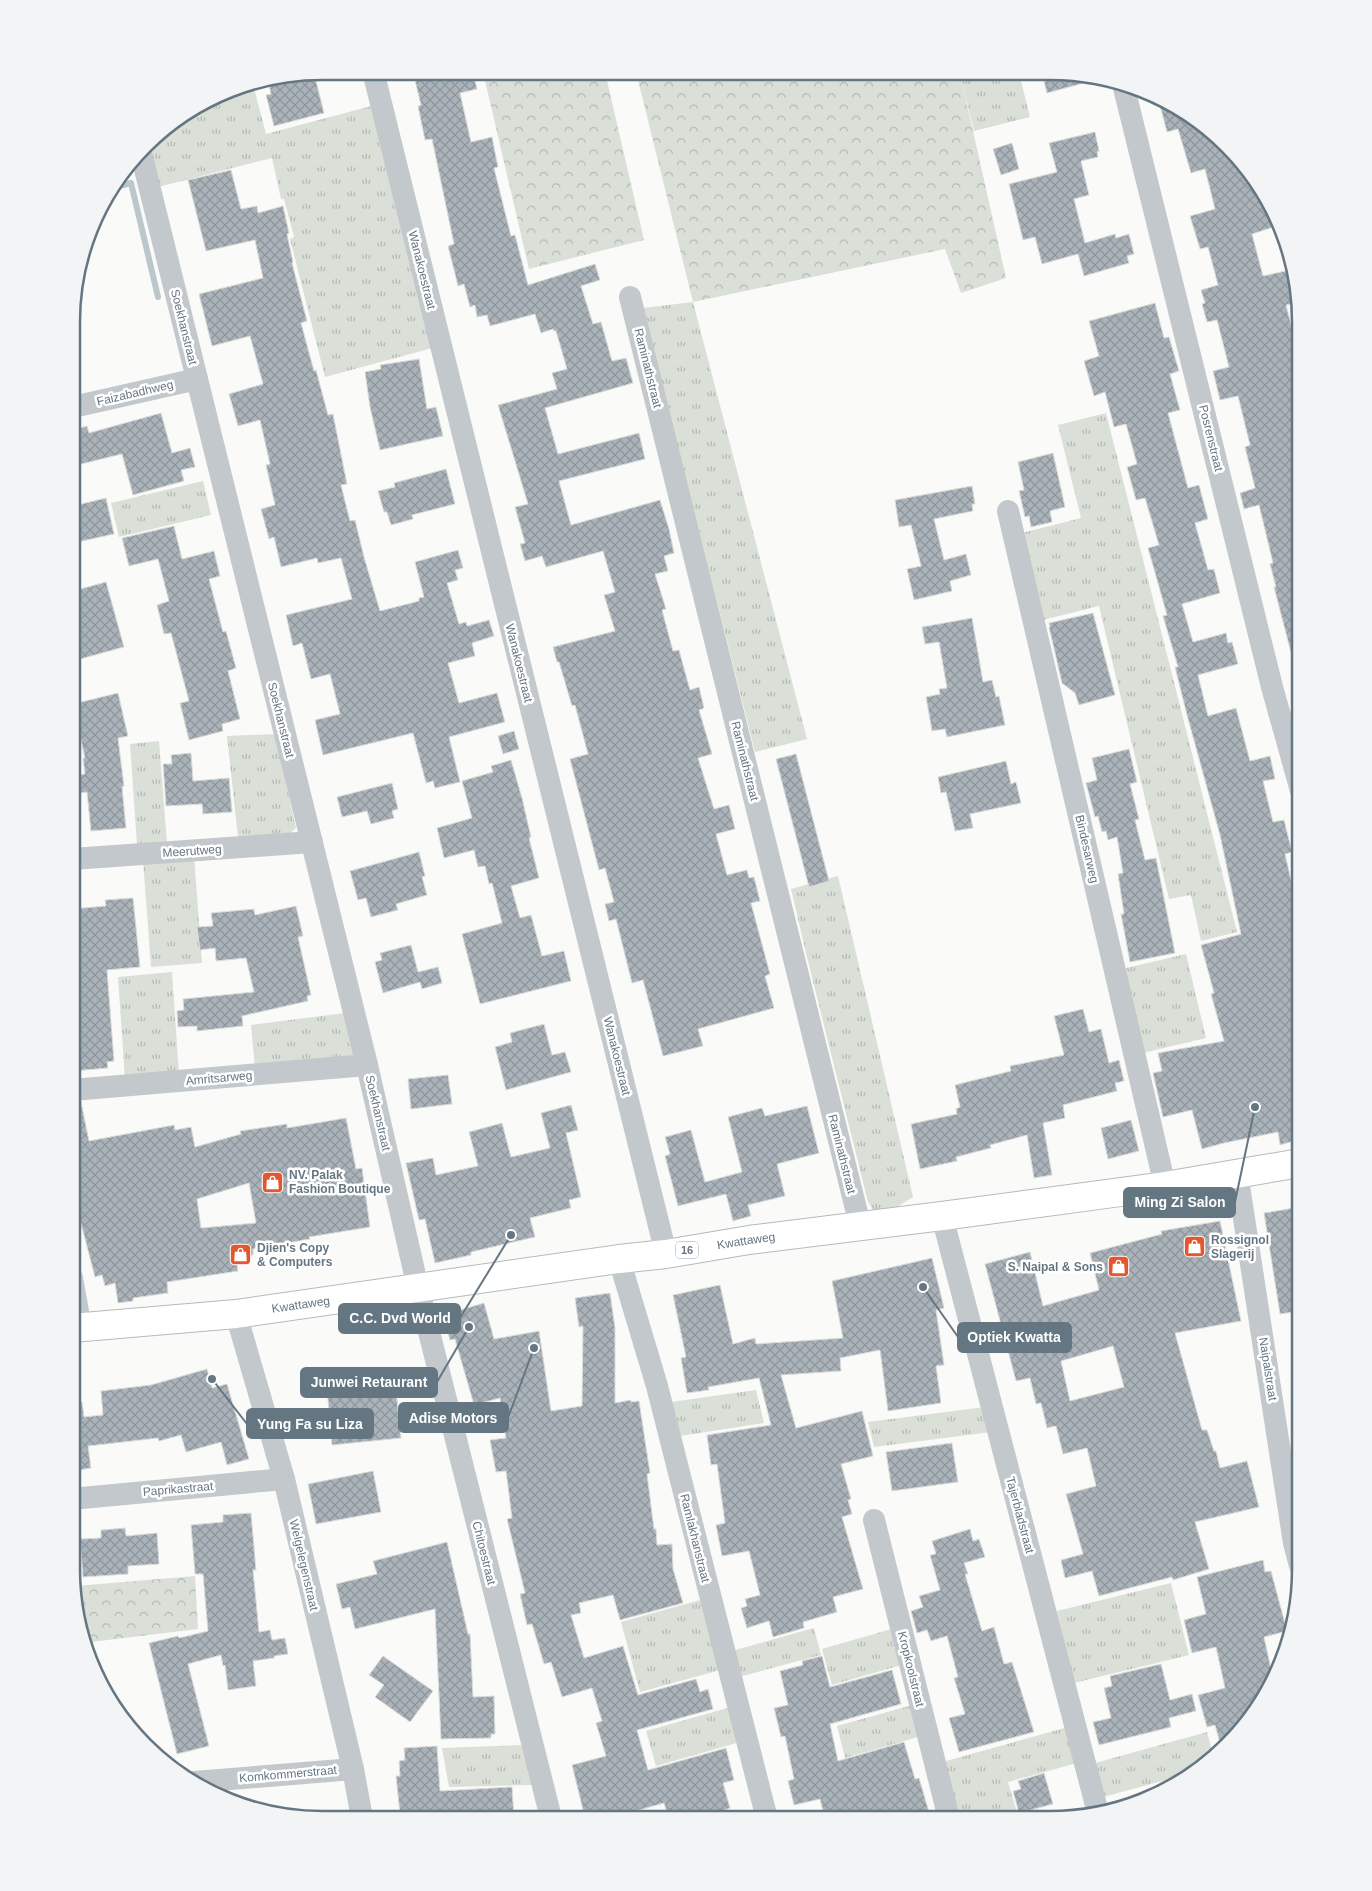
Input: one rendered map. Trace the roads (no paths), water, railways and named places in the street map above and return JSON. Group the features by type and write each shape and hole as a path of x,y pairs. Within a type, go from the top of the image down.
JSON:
{"main road":[{"name":"Kwattaweg","path":"80,1328 236,1314 619,1258 666,1254 749,1240 1165,1186 1292,1164"}],"street":[{"name":"Wanakoestraat","path":"375,80 666,1254"},
{"name":"Posrenstraat","path":"1130,94 1272,687 1292,762"},
{"name":"Soekhanstraat","path":"139,164 197,379 367,1065 418,1288"},
{"name":"Raminathstraat","path":"630,297 860,1225"},
{"name":"Faizabadhweg","path":"80,406 197,379"},
{"name":"Bindesarweg","path":"1008,511 1165,1186"},
{"name":"Meerutweg","path":"80,857 312,842"},
{"name":"Amritsarweg","path":"80,1089 367,1065"},
{"name":"Naipalstraat","path":"1237,1173 1292,1530"},
{"name":"Tajerbladstraat","path":"942,1216 1096,1806"},
{"name":"Ramlakhanstraat","path":"619,1258 658,1386 765,1811"},
{"name":"Chitoestraat","path":"418,1288 548,1811"},
{"name":"Welgelegenstraat","path":"236,1314 284,1479 353,1769 361,1811"},
{"name":"Paprikastraat","path":"80,1497 284,1479"},
{"name":"Kropkoolstraat","path":"874,1520 947,1811"},
{"name":"Komkommerstraat","path":"205,1781 353,1769"}],"waterway":[{"path":"123,185 131,183 158,297"}],"place":[{"name":"Ming Zi Salon","path":"1255,1107"},
{"name":"NV. Palak Fashion Boutique","path":"273,1182"},
{"name":"C.C. Dvd World","path":"511,1235"},
{"name":"Rossignol Slagerij","path":"1195,1247"},
{"name":"Djien's Copy & Computers","path":"241,1255"},
{"name":"S. Naipal & Sons","path":"1119,1267"},
{"name":"Optiek Kwatta","path":"923,1287"},
{"name":"Junwei Retaurant","path":"469,1327"},
{"name":"Adise Motors","path":"534,1348"},
{"name":"Yung Fa su Liza","path":"212,1379"}]}
